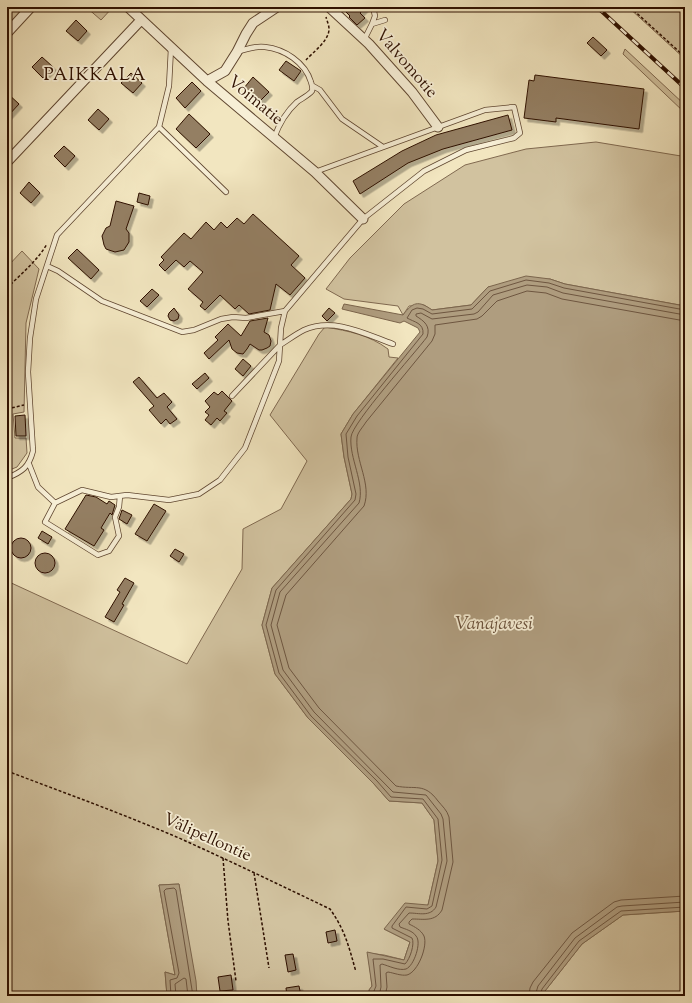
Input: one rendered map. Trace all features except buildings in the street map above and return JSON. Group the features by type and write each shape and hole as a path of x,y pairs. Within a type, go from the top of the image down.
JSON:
{"street":[{"path":"7,33 31,7"},
{"name":"Voimatie","path":"128,7 207,81 315,172 363,219"},
{"path":"207,81 225,70 238,52 253,23 277,7"},
{"name":"Valvomotie","path":"327,11 364,40 412,92 438,127"},
{"path":"7,162 142,20"}],"lane":[{"path":"364,40 375,16 373,7"},
{"path":"372,24 385,20"},
{"path":"7,478 13,476 29,464 33,452 28,372 30,338 36,299 57,235 159,127 169,86 171,48"},
{"path":"238,52 250,48 273,48 301,64 309,75 313,86 312,91 292,107 278,127 274,138"},
{"path":"313,86 320,90 342,119 384,147"},
{"path":"120,496 119,508 115,517 120,536 109,551 98,555 45,522 55,503 82,490 111,497 127,495 169,500 199,494 220,480 245,448 279,361 281,328 285,311 363,219 424,171 466,150 514,138 520,133 514,107 485,110 315,172"},
{"path":"159,127 226,192"},
{"path":"47,266 58,271 102,301 182,332 194,330 227,318 246,318 285,311"},
{"path":"232,396 280,345 304,330 324,325 348,328 393,344"},
{"path":"29,464 38,487 55,503"}],"path":[{"path":"630,7 685,57"},
{"path":"301,64 323,42 327,35 329,29 327,11"},
{"path":"7,288 37,259 49,240"},
{"path":"7,409 29,404"},
{"name":"Välipellontie","path":"7,771 133,819 223,858 330,909 345,934 356,972"},
{"path":"223,858 228,921 236,981"},
{"path":"254,873 269,968"}],"shaded area":[{"path":"7,7 28,7 7,29"},
{"path":"86,7 113,7 101,20"},
{"path":"628,7 685,7 685,59"},
{"path":"625,49 685,105 685,113 623,54"},
{"path":"596,142 681,156 685,143 685,306 565,284 550,279 488,287 471,305 432,310 424,305 409,306 403,315 398,306 344,299 326,289 350,258 404,204 465,165 526,149"},
{"path":"22,251 39,269 26,323 24,412 13,414 15,438 26,438 27,453 17,467 7,471 7,267"},
{"path":"325,327 350,332 374,340 388,349 389,357 398,358 353,414 341,434 352,494 351,499 272,588 262,625 275,674 308,718 389,801 422,803 434,820 438,861 428,905 384,929 410,942 404,960 368,953 372,986 369,990 371,996 197,996 179,884 159,885 175,975 165,972 167,996 7,996 7,581 187,664 242,569 243,529 281,509 307,461 270,415 319,334"},
{"path":"685,911 685,996 544,996 545,991 582,944 623,915"}],"water":[{"name":"Vanajavesi","path":"526,276 550,279 565,284 685,306 685,911 623,915 582,944 545,991 544,996 371,996 369,990 372,986 367,952 404,960 410,942 384,929 405,903 428,905 438,861 434,820 422,803 389,801 308,718 275,674 262,625 272,588 351,499 352,494 341,434 353,414 420,332 418,328 404,321 400,323 342,309 344,304 403,315 410,307 416,304 423,305 432,310 471,305 488,287"},
{"path":"179,884 196,981 197,996 167,996 165,972 175,975 159,885"}],"railway":[{"path":"597,7 685,88"}],"district":[{"name":"PAIKKALA","path":"95,76"}]}
